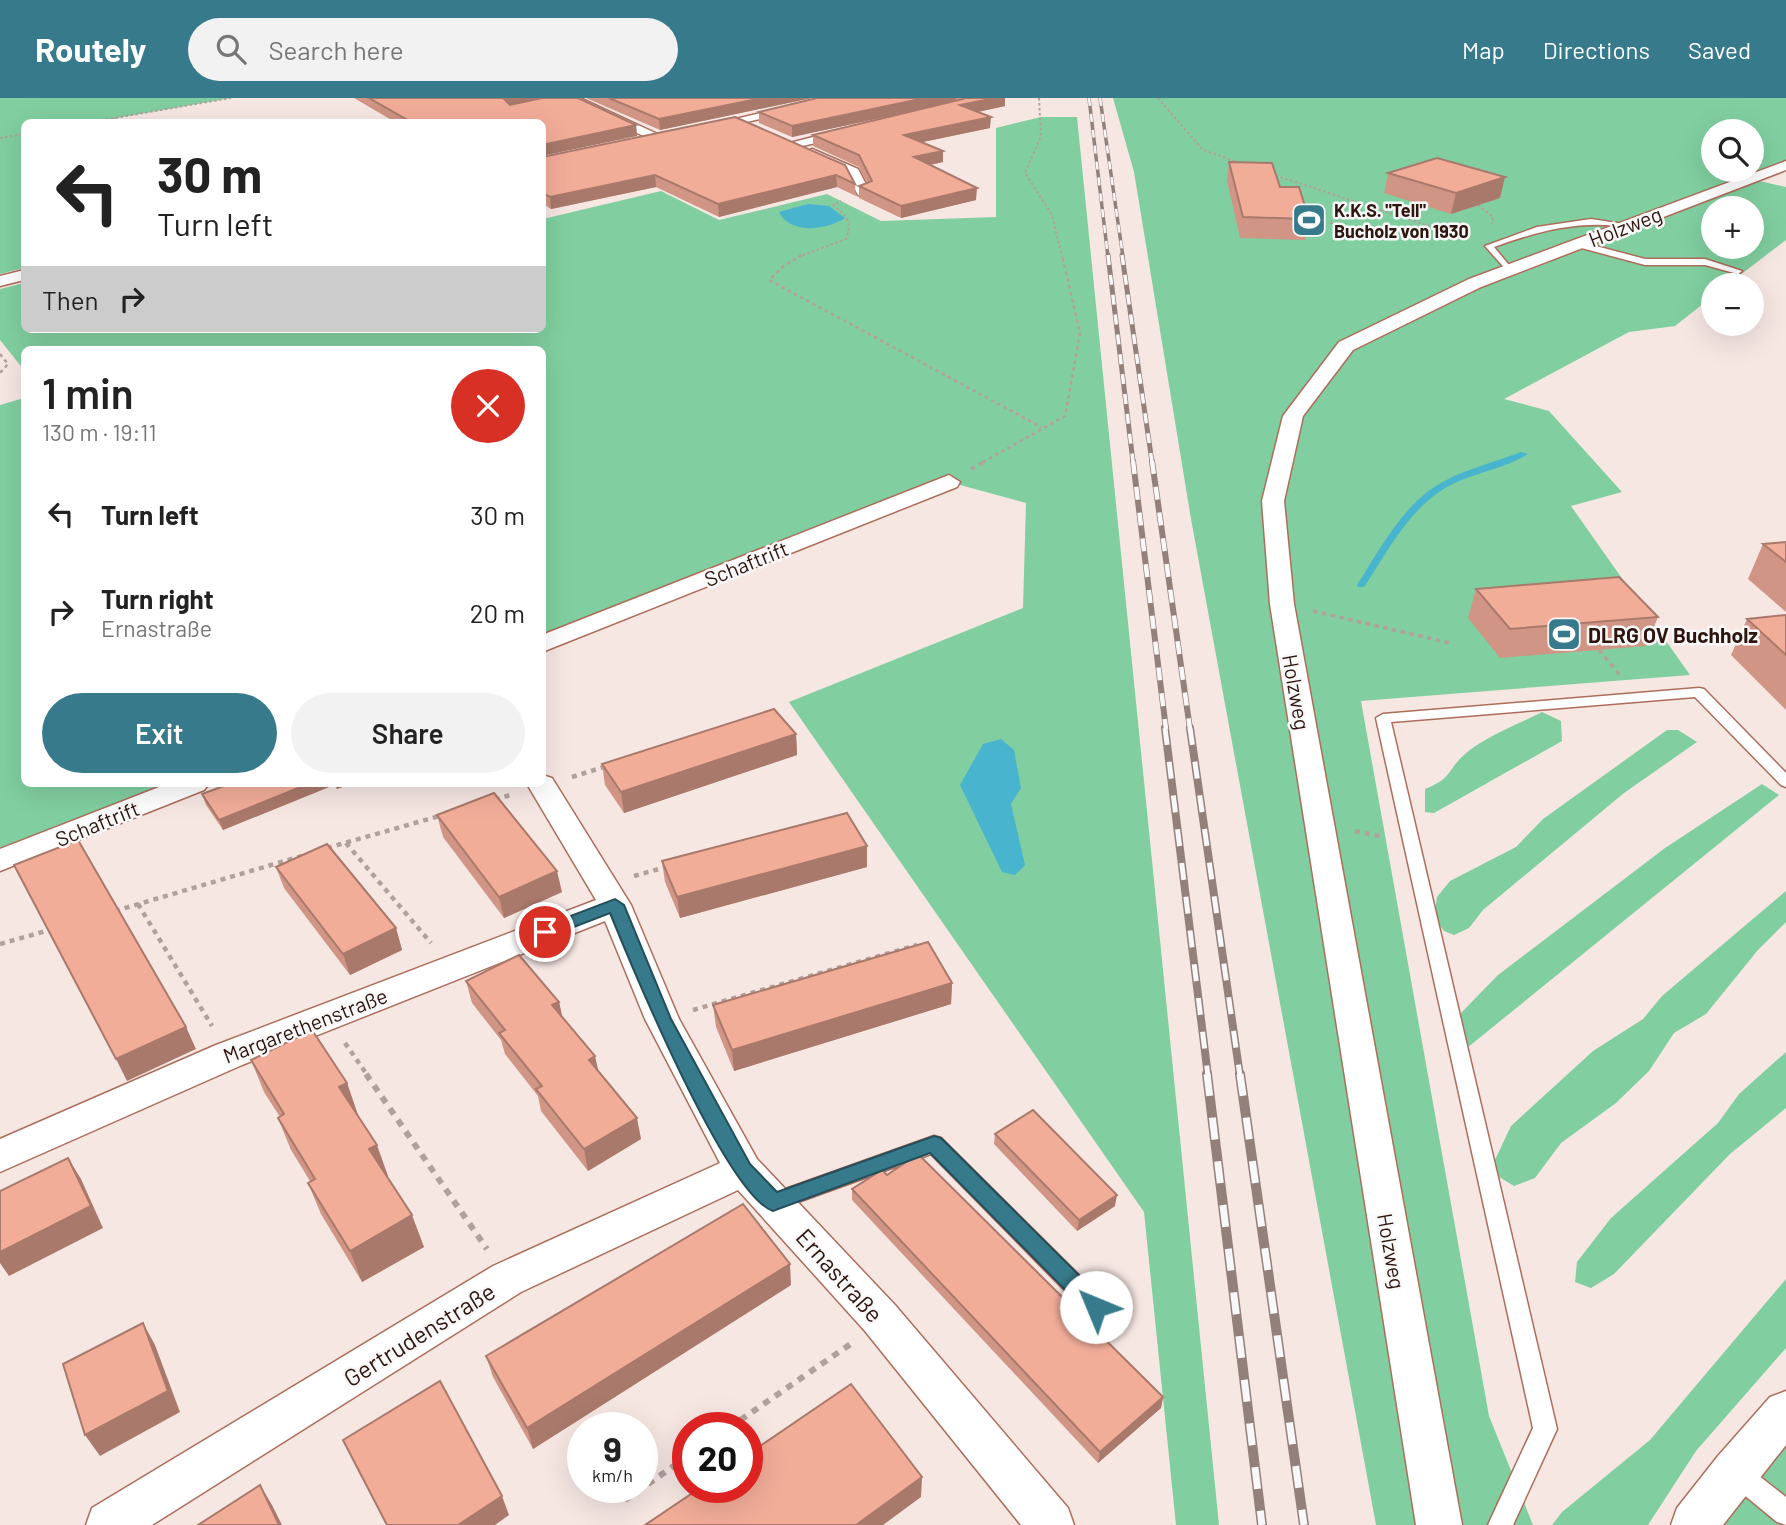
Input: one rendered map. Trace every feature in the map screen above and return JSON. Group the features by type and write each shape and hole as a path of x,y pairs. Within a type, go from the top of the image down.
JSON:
{"street":[{"path":"633,143 738,121 815,100 843,98"},
{"path":"567,100 672,135"},
{"path":"738,121 760,130"},
{"path":"860,129 787,142 853,172 863,192"},
{"name":"Holzweg","path":"1439,1525 1282,604 1273,501 1293,416 1346,346 1509,270 1786,164"},
{"path":"0,281 21,276"},
{"name":"Schaftrift","path":"546,643 949,482"},
{"name":"Schaftrift","path":"0,861 186,787"},
{"name":"Ernastraße","path":"544,787 609,895 662,1019 743,1170 880,1318 1051,1525"},
{"name":"Margarethenstraße","path":"0,1156 229,1055 452,968 609,895"},
{"name":"Gertrudenstraße","path":"109,1525 508,1279 743,1170"},
{"path":"1695,1525 1734,1472 1786,1412"}],"lane":[{"path":"1509,270 1489,246 1562,223 1609,221 1626,225"},
{"path":"1577,244 1645,262 1706,262 1738,271"},
{"path":"1500,1525 1545,1429 1383,719 1699,692 1786,782"},
{"path":"773,1202 934,1144 1096,1307"},
{"path":"1734,1472 1786,1513"}],"path":[{"path":"108,119 231,98"},
{"path":"949,482 1041,427 1065,416 1080,333 1052,215 1025,173 1041,146 1043,118 1039,98"},
{"path":"1158,98 1203,150 1242,164"},
{"path":"0,138 21,134"},
{"path":"1268,173 1489,246"},
{"path":"863,192 833,205 849,218 852,228 846,239 808,252 779,267 769,280 1041,427"},
{"path":"1330,223 1346,224"},
{"path":"0,354 8,364 0,373"},
{"path":"1282,604 1450,643"},
{"path":"546,784 608,766"},
{"path":"491,801 536,787"},
{"path":"320,850 452,812"},
{"path":"1319,825 1411,842"},
{"path":"346,842 452,968"},
{"path":"113,911 307,854"},
{"path":"609,895 680,864"},
{"path":"138,904 229,1055"},
{"path":"0,944 63,926"},
{"path":"662,1019 920,944"},
{"path":"326,1017 508,1279"},
{"path":"752,1412 860,1338 880,1318"}],"green space":[{"path":"0,98 231,98 117,119 21,119 21,269 0,274"},
{"path":"1113,98 1786,98 1786,165 1764,174 1764,119 1701,119 1701,182 1764,182 1786,187 1786,240 1764,257 1764,196 1701,196 1701,259 1761,259 1743,273 1701,273 1701,305 1675,326 1629,332 1504,399 1549,411 1622,492 1571,506 1690,675 1361,701 1489,1416 1533,1525 1376,1525 1191,519 1134,172"},
{"path":"1041,117 1077,117 1219,1525 1176,1525 1144,1212 789,702 1023,608 1026,503 949,482 546,643 546,346 21,346 21,366 0,340 0,289 21,284 21,333 546,333 546,218 661,191 719,220 827,194 881,221 996,217 996,128"},
{"path":"21,399 21,787 186,787 0,861 0,405"},
{"path":"1542,712 1561,721 1562,741 1434,813 1425,812 1425,789 1445,778 1465,754 1492,736"},
{"path":"1667,730 1678,730 1697,742 1624,793 1483,910 1469,928 1454,935 1444,931 1434,918 1437,897 1450,881 1516,847 1543,819"},
{"path":"1762,784 1779,795 1467,1048 1459,1015 1498,975 1665,848"},
{"path":"1786,891 1786,922 1758,950 1706,1014 1674,1033 1649,1071 1616,1103 1561,1143 1535,1178 1514,1186 1499,1177 1494,1162 1511,1126 1593,1051 1643,1019 1662,996"},
{"path":"1786,1052 1786,1108 1730,1154 1614,1274 1591,1288 1575,1282 1577,1262 1611,1218 1718,1123 1739,1094"},
{"path":"1786,1279 1786,1348 1696,1451 1648,1525 1552,1525 1562,1512 1650,1440"},
{"path":"1786,1412 1786,1525 1694,1525"}],"water":[{"path":"808,204 829,206 845,218 829,225 809,228 791,224 779,212"},
{"path":"1001,739 1014,750 1021,788 1011,804 1025,865 1015,875 1002,872 960,785 983,744"}],"building":[{"path":"369,98 508,98 504,99 510,105 542,98 578,98 636,125 546,144 546,119 406,119"},
{"path":"609,98 762,98 659,119"},
{"path":"817,98 925,98 792,126 759,112"},
{"path":"995,98 960,105 991,117 904,135 943,151 914,157 977,188 901,206 859,186 872,181 859,155 813,135 963,99"},
{"path":"735,117 845,165 855,184 836,175 718,204 655,175 550,197 546,194 546,156"},
{"path":"1437,158 1505,177 1456,193 1388,173"},
{"path":"1229,162 1272,163 1280,187 1299,187 1309,219 1243,217"},
{"path":"1786,542 1786,562 1763,544"},
{"path":"1619,577 1658,617 1510,629 1476,589"},
{"path":"1786,615 1786,655 1747,619"},
{"path":"774,709 796,734 621,792 602,764"},
{"path":"221,787 301,787 219,820 202,794"},
{"path":"494,793 557,871 499,897 437,815"},
{"path":"847,813 867,846 677,897 662,861"},
{"path":"78,840 186,1027 116,1059 14,865"},
{"path":"327,844 396,928 343,954 276,867"},
{"path":"928,942 952,983 732,1050 713,1005"},
{"path":"519,955 559,1002 552,1005 595,1056 589,1060 637,1118 584,1149 536,1089 542,1086 499,1033 505,1030 466,981"},
{"path":"312,1030 347,1083 339,1087 377,1145 369,1149 412,1215 350,1251 308,1183 315,1179 278,1118 284,1114 251,1060"},
{"path":"1033,1110 1117,1195 1079,1220 995,1134"},
{"path":"918,1154 1163,1397 1100,1452 852,1189 882,1170 887,1175"},
{"path":"68,1158 91,1206 0,1252 0,1191"},
{"path":"743,1204 790,1264 527,1428 486,1356"},
{"path":"143,1323 168,1391 85,1435 63,1364"},
{"path":"440,1381 502,1496 458,1525 387,1525 343,1440"},
{"path":"851,1384 922,1477 856,1525 645,1525 678,1503 763,1503 763,1444"},
{"path":"260,1485 279,1525 198,1525"}],"waterway":[{"path":"1361,585 1402,524 1429,494 1463,476 1524,454"}],"railway":[{"path":"1089,98 1108,257"},
{"path":"1100,98 1123,257"},
{"path":"1108,255 1133,462"},
{"path":"1122,255 1152,462"},
{"path":"1133,461 1166,729"},
{"path":"1152,461 1190,729"},
{"path":"1165,728 1208,1076"},
{"path":"1190,728 1240,1076"},
{"path":"1207,1074 1262,1525"},
{"path":"1240,1074 1304,1525"}],"place":[{"name":"K.K.S. \"Tell\" Bucholz von 1930","path":"1309,220"},
{"name":"DLRG OV Buchholz","path":"1564,634"}],"route":[{"path":"545,932 615,905 662,1019 743,1170 773,1202 934,1144 1096,1307"}]}
